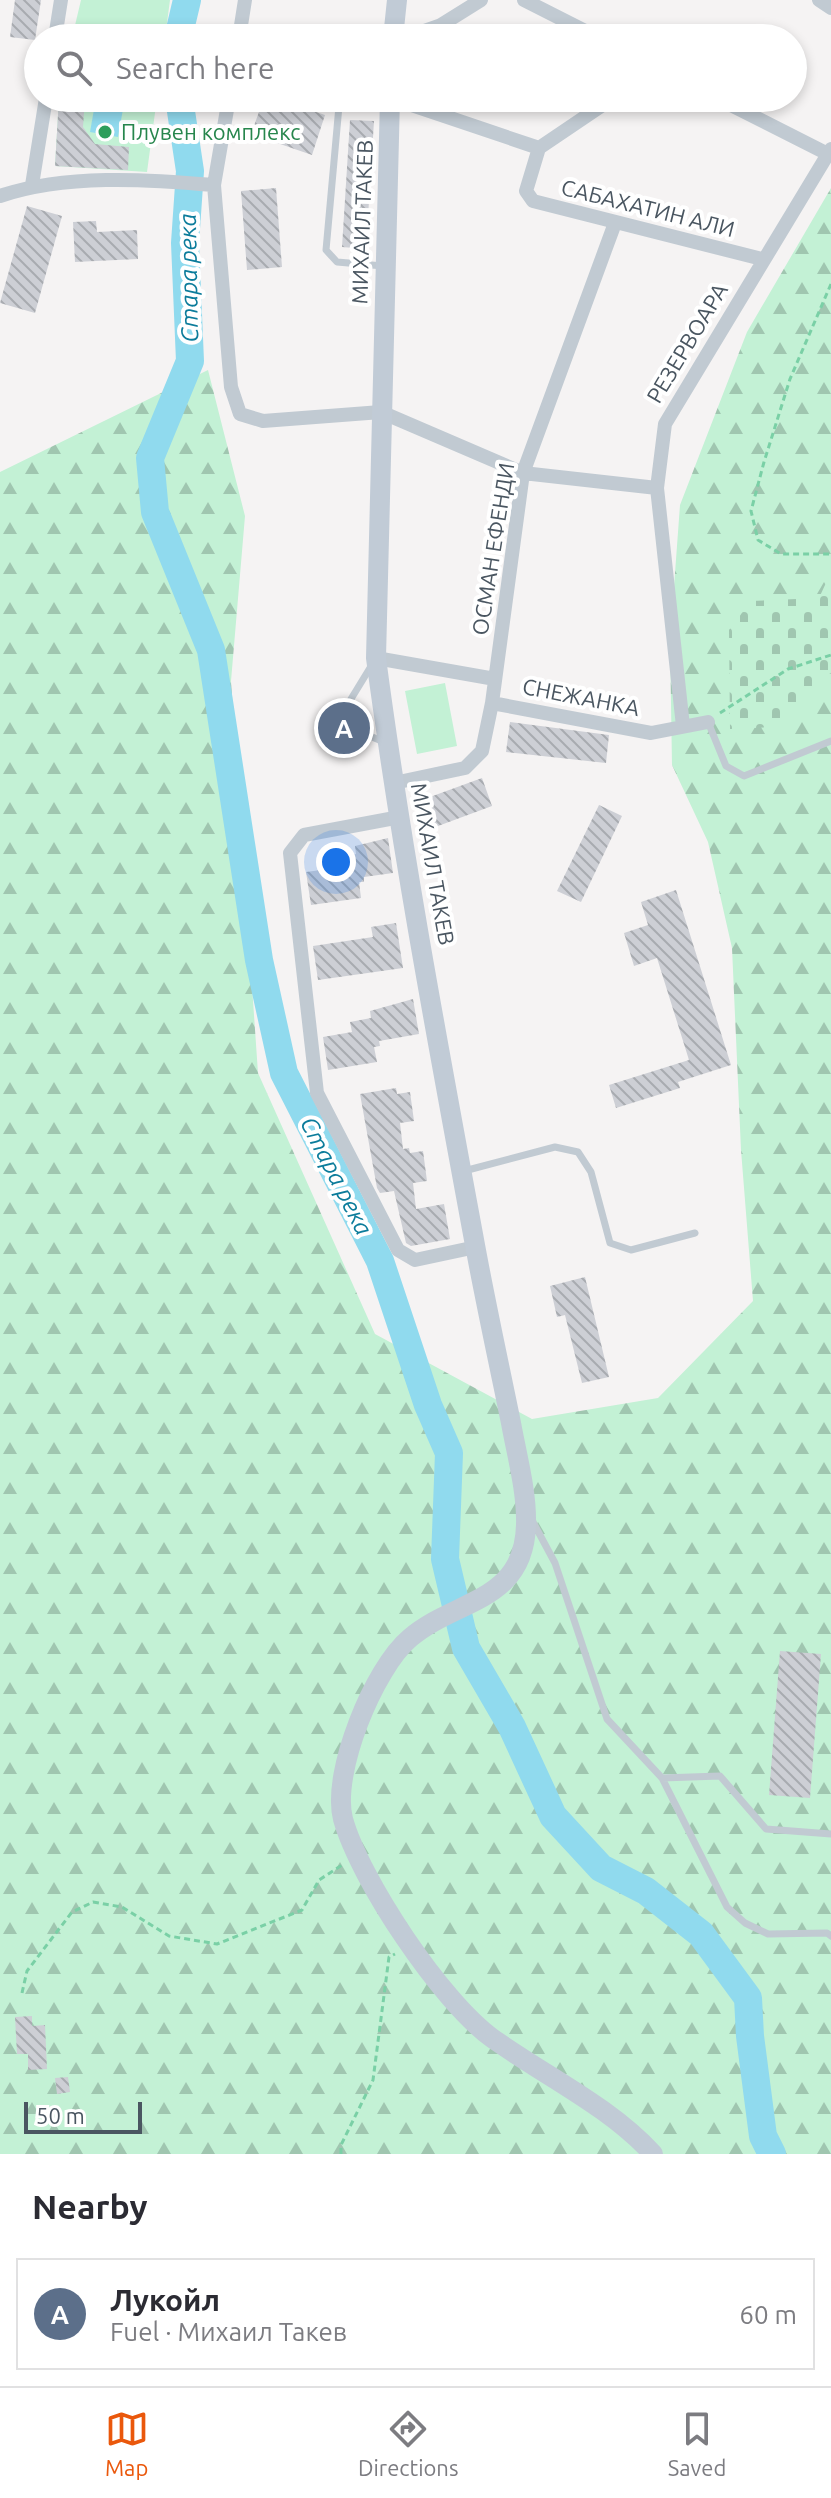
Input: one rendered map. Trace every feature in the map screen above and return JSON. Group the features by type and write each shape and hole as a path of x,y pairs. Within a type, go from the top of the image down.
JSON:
{"main road":[{"path":"394,24 397,0"},
{"name":"МИХАИЛ ТАКЕВ","path":"390,112 383,266 376,658 387,743 462,1172 526,1509 525,1542 514,1571 495,1590 470,1606 417,1632 389,1661 346,1760 340,1803 359,1855 410,1945 439,1986 481,2029 610,2116 653,2154"}],"street":[{"path":"57,24 61,0"},
{"path":"241,24 245,0"},
{"path":"443,24 481,0"},
{"path":"524,0 571,24"},
{"path":"819,0 831,8"},
{"path":"32,185 44,112"},
{"path":"227,112 214,185 231,387 240,414 263,421 381,412 523,473 657,488"},
{"path":"422,112 539,148 592,112"},
{"path":"747,112 829,151"},
{"name":"САБАХАТИН АЛИ","path":"539,148 526,191 533,201 762,259"},
{"name":"РЕЗЕРВОАРА","path":"683,726 657,488 665,424 829,151"},
{"path":"0,196 32,185 154,181 214,185"},
{"name":"ОСМАН ЕФЕНДИ","path":"394,783 465,768 482,751 492,703 523,473 615,223"},
{"path":"376,658 495,679"},
{"name":"СНЕЖАНКА","path":"492,703 651,733 706,722"},
{"path":"400,817 304,835 290,853 317,1093 398,1250 415,1260 476,1247"}],"lane":[{"path":"338,112 326,250 337,262 383,266"},
{"path":"376,658 351,699 358,731 387,743"},
{"path":"706,722 726,766 744,776 831,741"},
{"path":"462,1172 555,1147 578,1152 591,1172 610,1243 631,1250 695,1233"},
{"path":"526,1509 555,1563 607,1719 662,1778 727,1907 745,1923 768,1934 827,1933 831,1936"},
{"path":"662,1778 720,1776 766,1829 831,1834"}],"path":[{"path":"831,284 790,379 751,511 758,540 781,554 831,554"},
{"path":"706,722 788,669 831,655"},
{"path":"22,1993 27,1971 72,1912 93,1902 122,1907 169,1936 217,1944 302,1910 319,1880 359,1855"},
{"path":"341,2154 341,2145 373,2080 389,1957 410,1945"}],"green space":[{"path":"81,0 170,0 167,24 75,24"},
{"name":"Плувен комплекс","path":"58,112 155,112 147,172 55,166"},
{"path":"831,188 831,2154 0,2154 0,472 208,370 245,516 231,681 258,1073 375,1334 532,1419 658,1398 753,1301 741,1150 732,948 708,842 672,765 670,641 680,505 747,332"},
{"path":"831,572 831,672 805,705 776,727 730,729 729,630 751,601 819,598"},
{"path":"445,683 457,746 417,754 405,691"}],"water":[{"path":"94,112 122,112 118,137 90,132"}],"building":[{"path":"15,0 41,0 37,24 24,24 24,39 10,37"},
{"path":"58,112 84,112 83,127 95,144 129,147 128,170 55,166"},
{"path":"259,112 316,112 325,115 312,155 251,134"},
{"path":"350,120 374,121 366,249 342,247"},
{"path":"276,188 282,267 247,270 241,191"},
{"path":"27,206 62,216 35,313 0,303"},
{"path":"96,221 97,232 137,230 138,259 75,262 73,222"},
{"path":"510,722 609,735 606,763 506,752"},
{"path":"482,778 492,806 430,829 419,801"},
{"path":"599,805 622,816 581,902 557,891"},
{"path":"388,838 393,873 364,877 364,882 359,882 361,898 311,905 306,872 336,868 334,857 356,854 355,846"},
{"path":"676,890 731,1065 678,1082 680,1088 616,1108 609,1085 689,1060 657,958 634,966 624,933 648,925 641,902"},
{"path":"396,923 403,968 318,980 313,946 373,937 371,927"},
{"path":"413,999 419,1034 379,1041 380,1046 374,1047 377,1062 328,1070 323,1037 352,1032 350,1022 371,1018 370,1011"},
{"path":"396,1088 397,1094 410,1092 414,1121 400,1123 403,1149 409,1148 410,1153 423,1151 427,1181 413,1183 416,1209 444,1204 450,1239 411,1246 406,1243 394,1191 380,1193 377,1188 360,1094"},
{"path":"585,1277 609,1377 582,1383 565,1315 557,1317 550,1286"},
{"path":"780,1651 821,1654 810,1798 769,1795"},
{"path":"32,2016 32,2026 45,2025 47,2069 28,2070 28,2054 17,2054 15,2017"},
{"path":"68,2077 70,2092 57,2094 55,2078"}],"waterway":[{"name":"Стара река","path":"181,24 187,0"},
{"name":"Стара река","path":"181,112 190,171 185,243 190,361 150,458 155,512 211,650 259,960 284,1073 380,1261 428,1405 449,1453 445,1559 466,1648 512,1727 553,1816 601,1868 646,1891 701,1934 748,1998 763,2136 772,2154"}],"place":[{"name":"Плувен комплекс","path":"105,132"},
{"name":"Лукойл","path":"344,728"}]}
